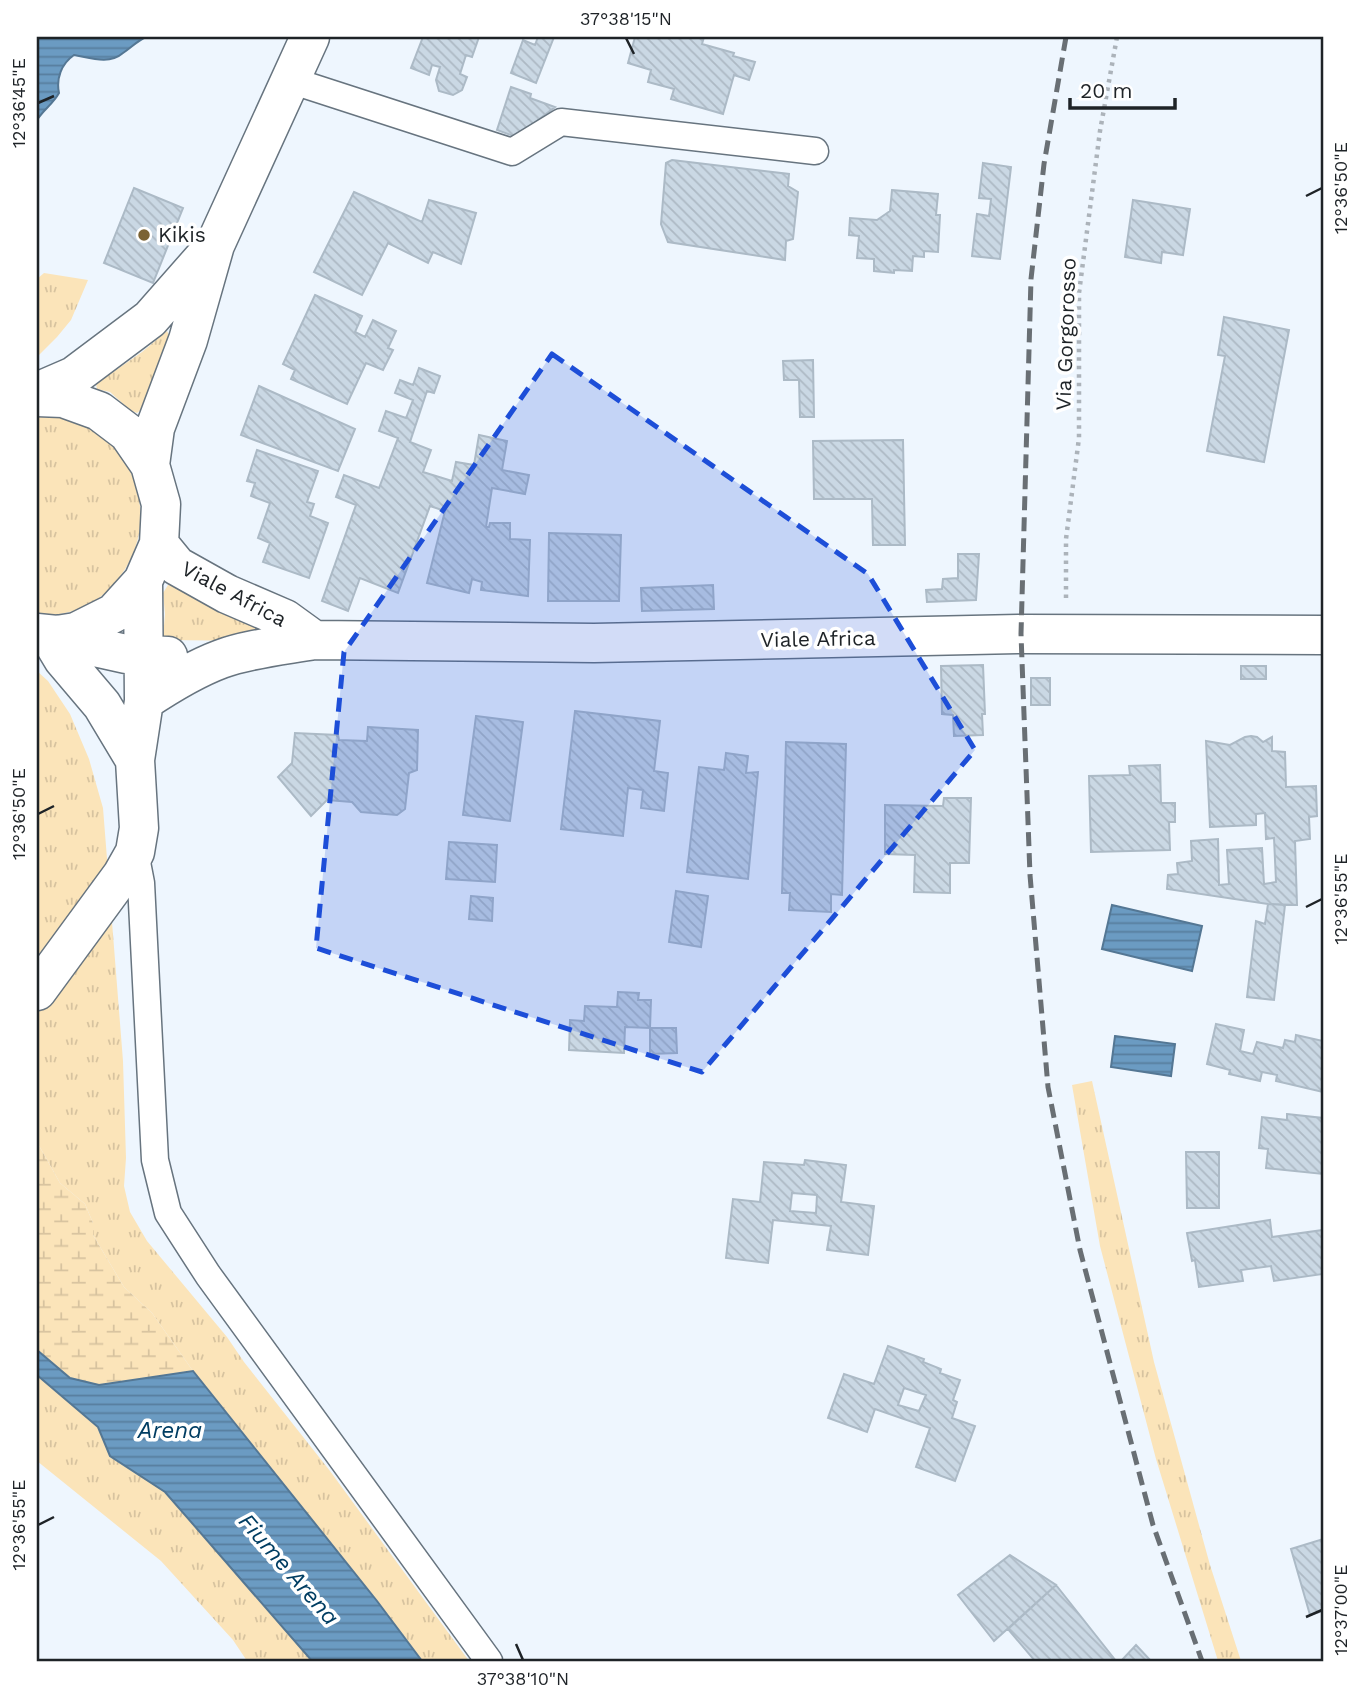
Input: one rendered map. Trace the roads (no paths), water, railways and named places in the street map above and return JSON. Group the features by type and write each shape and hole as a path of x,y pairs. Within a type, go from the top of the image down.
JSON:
{"main road":[{"path":"150,465 155,428 188,340 215,245 310,37"},
{"path":"37,394 74,376 150,319 215,245"},
{"path":"37,394 63,398 99,411 128,433 150,465 161,504 159,544 143,581 114,613 76,632 47,634 63,659 102,705 135,760"},
{"name":"Viale Africa","path":"159,544 177,566 227,594 285,619 314,640"},
{"path":"37,991 122,875 135,852 139,828 135,760 144,701 143,581"},
{"name":"Viale Africa","path":"47,634 126,654 223,658"},
{"name":"Viale Africa","path":"144,701 174,681 223,658 314,640 594,643 1066,634 1323,635"}],"street":[{"path":"290,80 512,152 561,121 815,151"},
{"path":"135,852 141,883 155,1160 167,1213 208,1275 489,1661"}],"water":[{"path":"37,37 146,37 112,59 100,60 74,55 60,72 59,93 37,120"},
{"path":"1112,905 1202,926 1192,971 1102,949"},
{"path":"1115,1036 1175,1044 1171,1076 1111,1067"},
{"name":"Arena","path":"37,1350 70,1378 99,1385 193,1371 422,1661 312,1661 165,1492 110,1456 98,1427 37,1375"}],"railway":[{"path":"1066,37 1044,164 1031,279 1021,634 1030,875 1048,1087 1080,1250 1153,1525 1202,1661"}],"place":[{"name":"Kikis","path":"144,235"}],"water label":[{"name":"Fiume Arena","path":"289,1569"}]}
